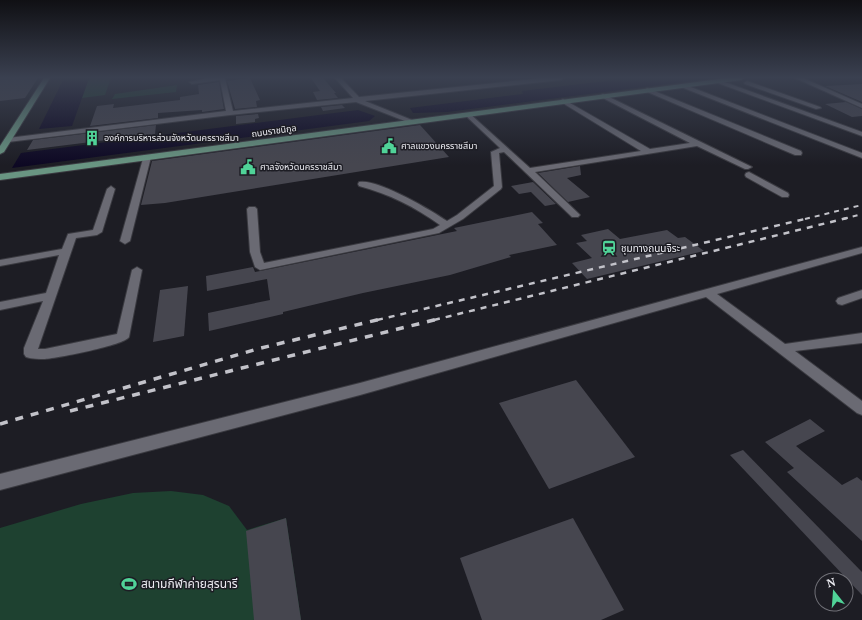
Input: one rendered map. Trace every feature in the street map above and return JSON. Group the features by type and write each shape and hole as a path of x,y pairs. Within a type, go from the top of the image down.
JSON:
{"main road":[{"path":"0,152 29,107"},
{"name":"ถนนราชนิกูล","path":"0,177 519,107"}],"street":[{"path":"228,107 230,113"},
{"path":"8,140 290,107"},
{"path":"375,107 410,121"},
{"path":"573,107 649,152"},
{"path":"625,107 749,171 785,195"},
{"path":"688,107 798,153"},
{"path":"737,107 862,156"},
{"path":"788,107 862,134"},
{"path":"467,114 575,215"},
{"path":"528,171 698,144"},
{"path":"252,209 255,252 260,267 436,231 460,217 498,187 495,152 505,150"},
{"path":"125,240 147,157"},
{"path":"362,184 381,188 402,196 446,225"},
{"path":"111,189 97,232 72,236 51,296 30,348 31,354 45,354 116,340 123,337 137,270"},
{"path":"0,482 360,389 862,250"},
{"path":"0,263 66,251"},
{"path":"708,293 862,409"},
{"path":"842,301 862,294"},
{"path":"0,306 51,296"},
{"path":"782,349 862,338"}],"green space":[{"path":"171,491 203,495 229,506 247,530 286,518 301,620 0,620 0,528 81,504 133,493"}],"shaded area":[{"path":"50,107 79,107 72,126 39,129"},
{"path":"487,107 447,112 413,113 410,108"},
{"path":"358,110 375,116 369,121 12,168 21,153"}],"building":[{"path":"97,107 224,107 224,109 202,112 202,110 158,113 158,118 90,126"},
{"path":"234,107 257,107 235,109"},
{"path":"321,107 344,107 345,108 323,111"},
{"path":"831,107 857,107 862,109 862,116 852,117"},
{"path":"258,114 259,118 255,119 255,122 236,124 236,116"},
{"name":"องค์การบริหารส่วนจังหวัดนครราชสีมา","path":"156,125 155,134 27,150 33,140"},
{"name":"ศาลจังหวัดนครราชสีมา","path":"420,125 449,157 165,203 141,205 152,161"},
{"path":"580,166 581,175 567,178 590,197 568,202 538,173"},
{"path":"533,182 556,204 545,206 531,192 519,194 511,186"},
{"path":"532,212 543,223 538,224 557,245 509,255 511,257 450,275 363,293 283,312 283,314 209,331 208,313 270,300 267,279 207,291 206,276 253,267 255,272 457,231 454,228"},
{"path":"608,229 620,239 667,230 678,238 685,237 704,251 587,279 572,263 592,258 576,243 587,241 581,235"},
{"path":"188,286 184,336 153,342 160,290"},
{"path":"576,380 635,457 549,489 499,403"},
{"path":"810,419 825,431 796,446 842,485 857,477 862,481 862,541 787,472 794,468 765,442"},
{"path":"743,450 862,572 862,595 854,587 854,572 840,572 730,455"},
{"path":"286,518 301,620 254,620 246,531"},
{"path":"573,518 624,610 601,620 482,620 460,558"}],"railway":[{"path":"805,219 862,205"},
{"path":"844,219 862,214"},
{"path":"377,320 809,218"},
{"path":"434,320 844,219"},
{"path":"0,424 261,348 381,319"},
{"path":"434,320 438,319"},
{"path":"70,411 434,320"}],"place":[{"name":"องค์การบริหารส่วนจังหวัดนครราชสีมา","path":"92,138"},
{"name":"ศาลแขวงนครราชสีมา","path":"389,146"},
{"name":"ศาลจังหวัดนครราชสีมา","path":"248,167"},
{"name":"ชุมทางถนนจิระ","path":"609,248"},
{"name":"สนามกีฬาค่ายสุรนารี","path":"129,584"}]}
